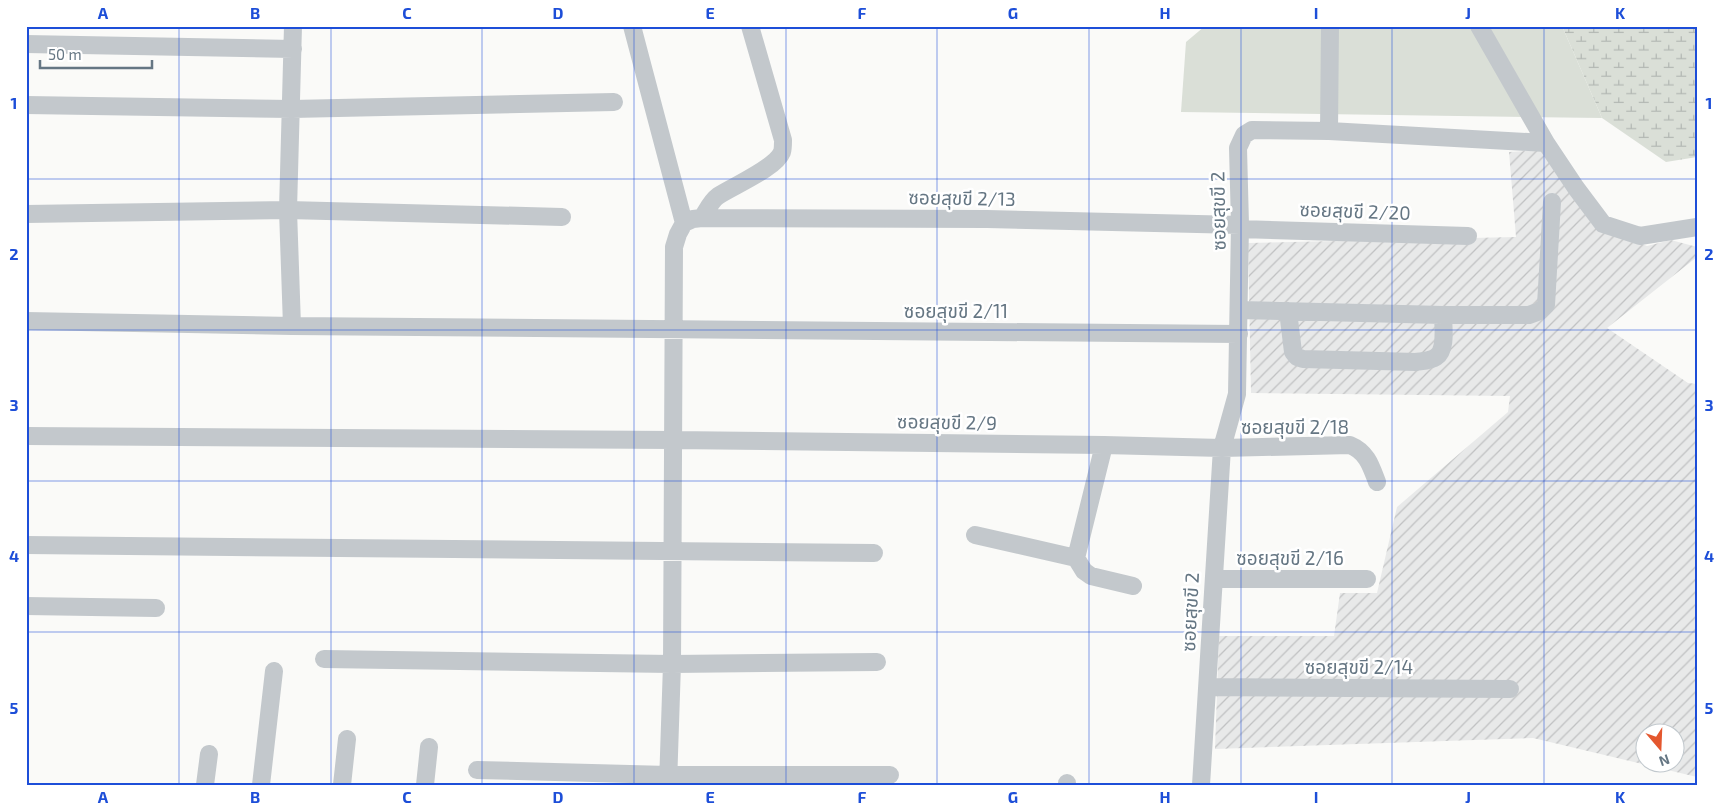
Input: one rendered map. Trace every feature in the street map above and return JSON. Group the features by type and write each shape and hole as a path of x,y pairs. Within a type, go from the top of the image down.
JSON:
{"street":[{"path":"292,326 288,210 293,26"},
{"path":"632,26 684,223 674,246 672,664 668,780"},
{"path":"702,218 711,202 718,196 764,170 777,160 783,151 783,140 750,26"},
{"path":"1329,132 1330,26"},
{"path":"1479,26 1546,142 1576,188 1603,224 1640,236 1697,227"},
{"path":"26,44 293,49"},
{"path":"26,105 292,109 614,102"},
{"name":"ซอยสุขขี 2","path":"1202,785 1222,448 1237,394 1240,227 1238,148 1244,135 1252,130 1546,142"},
{"path":"1239,310 1529,315 1540,311 1546,305 1552,202"},
{"path":"26,214 288,210 562,216"},
{"name":"ซอยสุขขี 2/13","path":"684,223 702,218 987,219 1240,227"},
{"name":"ซอยสุขขี 2/20","path":"1240,227 1468,236"},
{"path":"1288,311 1293,352 1303,360 1416,362 1434,359 1441,350 1443,315"},
{"name":"ซอยสุขขี 2/11","path":"26,321 292,326 1239,334"},
{"name":"ซอยสุขขี 2/9","path":"26,436 673,440 1222,448"},
{"path":"1104,445 1076,558 1084,571 1092,576 1133,586"},
{"name":"ซอยสุขขี 2/18","path":"1222,448 1350,445 1359,449 1367,456 1377,482"},
{"path":"975,535 1076,558"},
{"path":"26,545 874,553"},
{"name":"ซอยสุขขี 2/16","path":"1214,578 1367,579"},
{"path":"26,606 156,608"},
{"path":"324,659 672,664 877,662"},
{"path":"261,785 274,671"},
{"name":"ซอยสุขขี 2/14","path":"1207,687 1510,690"},
{"path":"342,785 347,739"},
{"path":"425,785 428,747"},
{"path":"205,785 209,754"},
{"path":"477,770 668,780 890,775"}],"shaded area":[{"path":"1541,150 1592,224 1647,246 1671,240 1697,247 1697,257 1607,328 1688,383 1697,384 1697,777 1684,774 1686,774 1686,724 1636,724 1636,762 1533,738 1215,749 1219,636 1334,636 1340,593 1377,593 1397,507 1508,412 1510,396 1251,393 1248,243 1516,237 1509,152"}],"green space":[{"path":"1205,26 1562,26 1602,118 1181,112 1186,42"},
{"path":"1562,26 1697,26 1697,157 1666,162 1602,118"}]}
